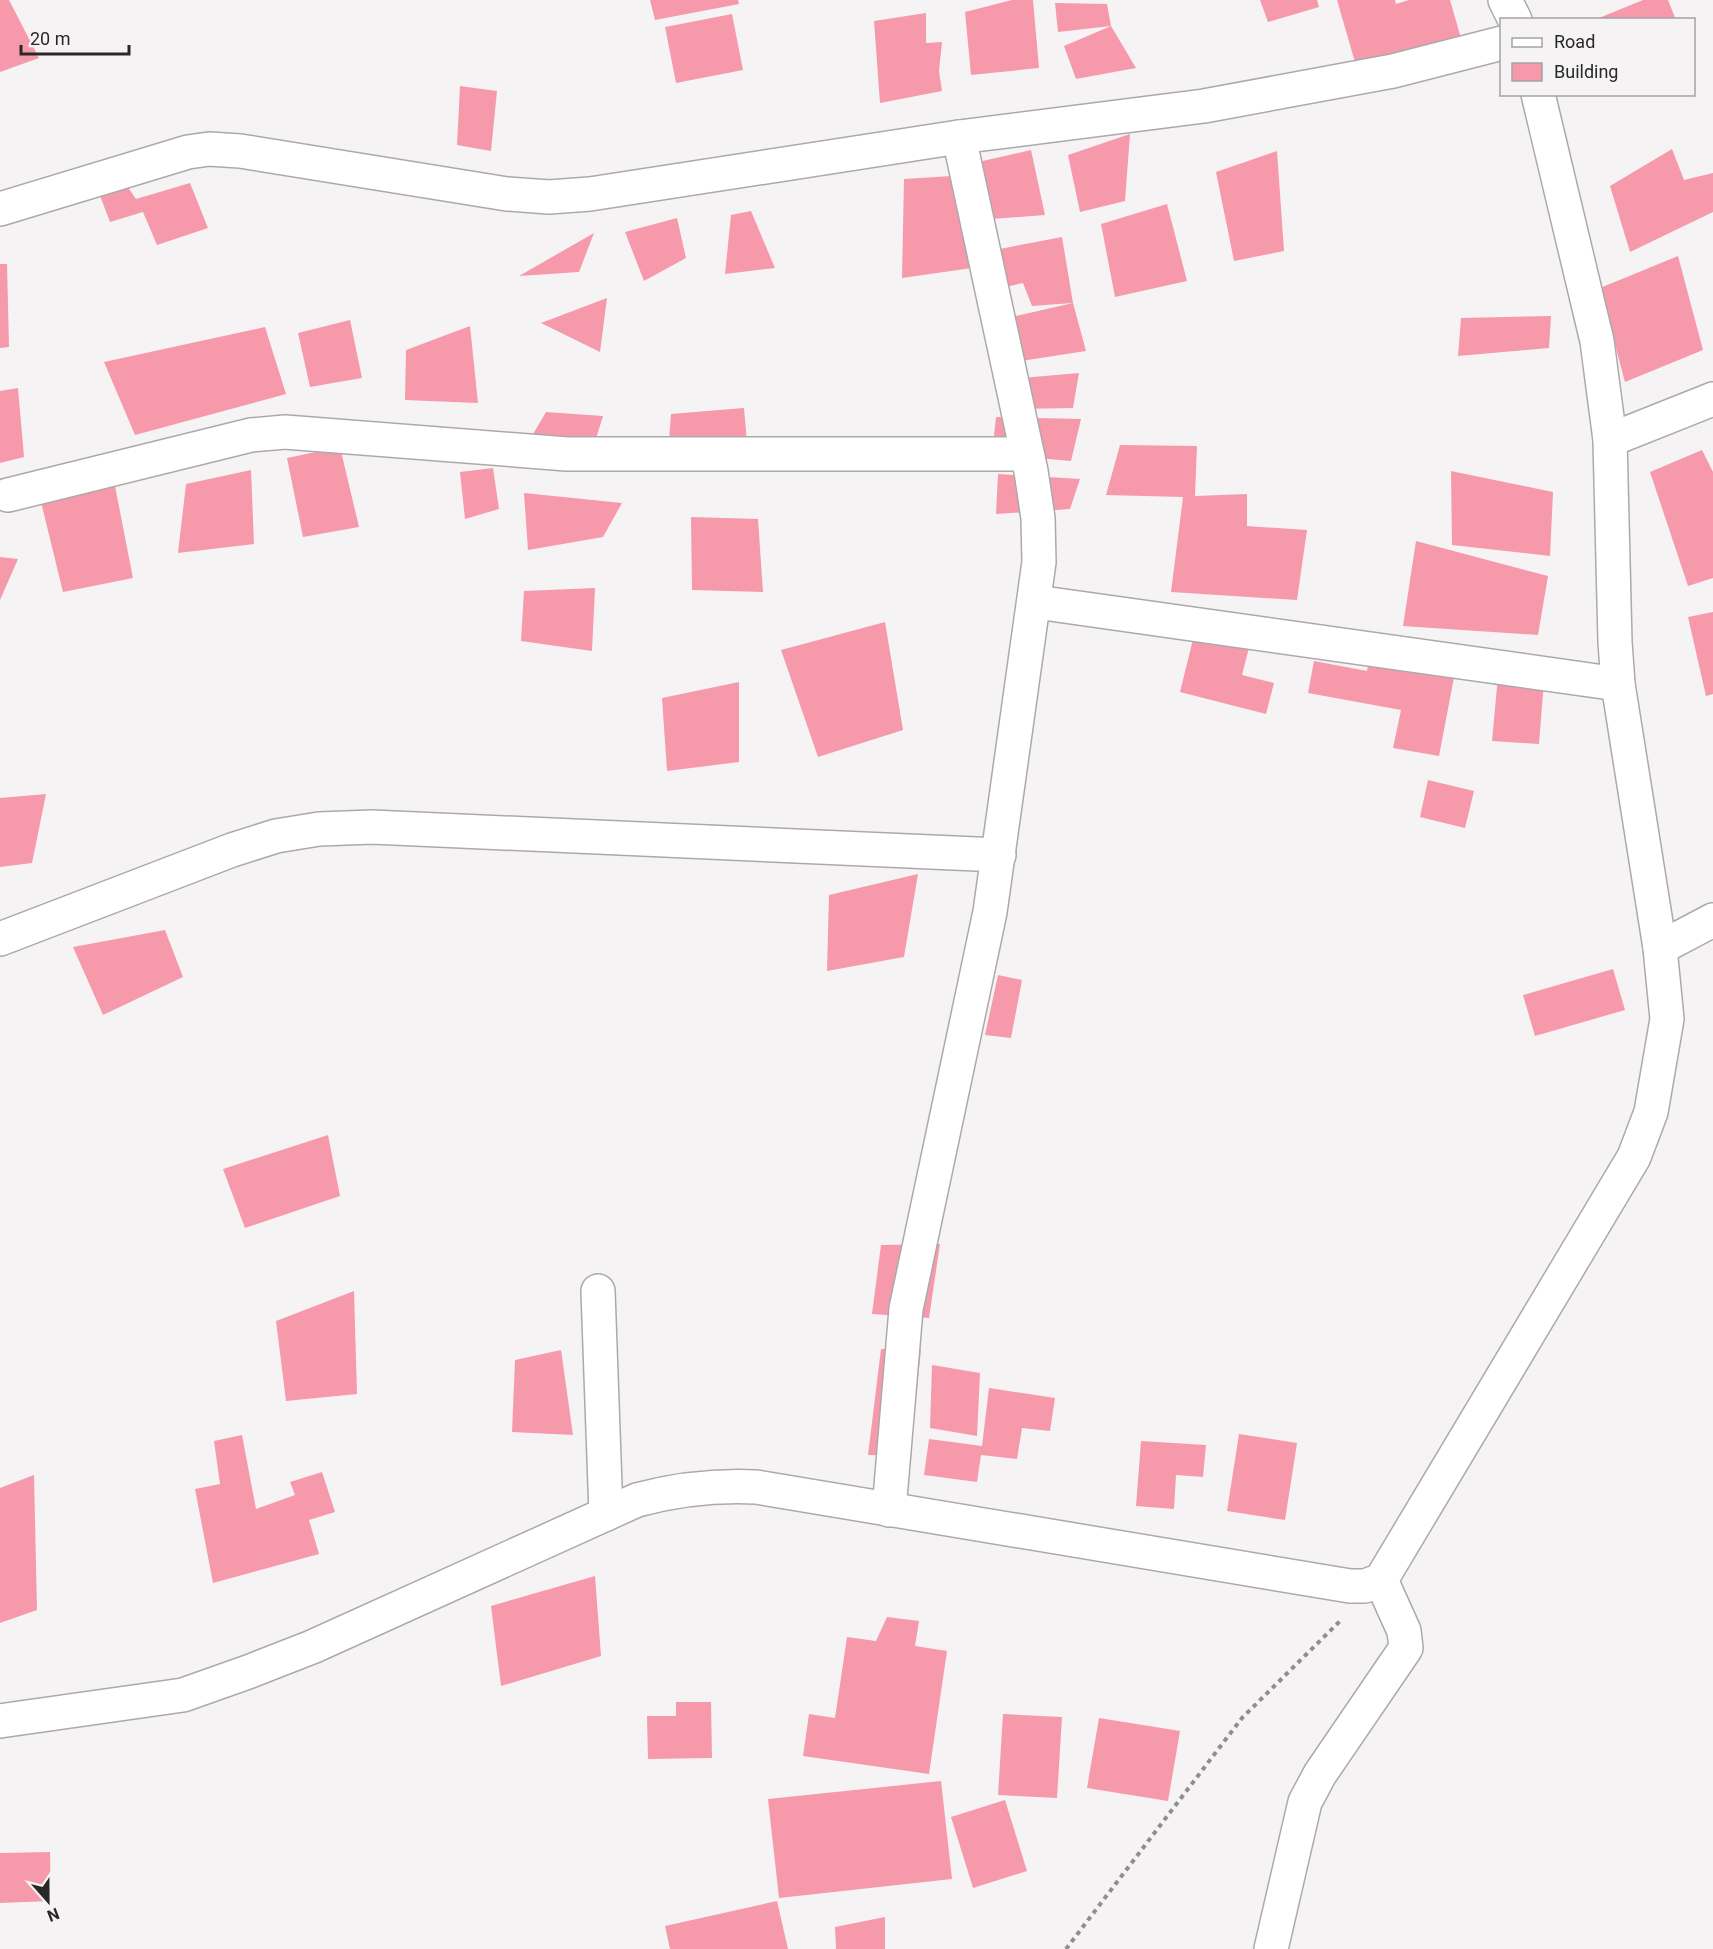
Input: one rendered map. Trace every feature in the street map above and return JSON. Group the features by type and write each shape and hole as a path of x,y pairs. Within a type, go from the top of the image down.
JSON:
{"street":[{"path":"1505,0 1514,18"},
{"path":"0,209 169,157 208,149 240,151 507,194 549,197 642,186 959,137 1204,106 1393,72 1500,44"},
{"path":"0,1721 183,1695 312,1647 638,1500 667,1492 717,1485 756,1487 1350,1586 1365,1586 1381,1580 1634,1157 1651,1112 1667,1019 1660,948 1618,684 1610,440 1597,341 1538,96"},
{"path":"889,1510 908,1298 977,981 999,855 1036,602 1039,562 1038,518 1027,454 959,137"},
{"path":"1610,440 1713,399"},
{"path":"8,495 251,435 285,432 567,454 1027,454"},
{"path":"1036,602 1618,684"},
{"path":"0,939 232,850 276,836 319,829 372,827 999,855"},
{"path":"1660,948 1713,920"},
{"path":"598,1291 606,1514"},
{"path":"1271,1949 1305,1802 1320,1774 1406,1648 1404,1631 1381,1580"}],"path":[{"path":"1066,1949 1242,1718 1381,1580"}],"building":[{"path":"0,0 9,0 39,58 0,72"},
{"path":"650,0 738,0 739,4 655,20"},
{"path":"1012,0 1033,0 1039,68 971,75 965,12"},
{"path":"1260,0 1317,0 1319,7 1268,22"},
{"path":"1337,0 1395,0 1396,4 1409,0 1450,0 1463,45 1359,76"},
{"path":"1643,0 1668,0 1675,18 1599,18"},
{"path":"1055,3 1107,4 1111,26 1058,32"},
{"path":"926,13 926,43 942,42 939,71 942,91 880,103 874,21"},
{"path":"732,14 743,70 676,83 665,27"},
{"path":"1111,26 1136,68 1076,79 1064,46"},
{"path":"460,86 497,91 491,151 457,145"},
{"path":"1130,134 1125,201 1080,212 1068,155"},
{"path":"1672,149 1684,180 1713,173 1713,212 1630,252 1610,186"},
{"path":"1031,150 1045,215 977,220 978,162"},
{"path":"1277,151 1284,251 1234,261 1216,172"},
{"path":"967,175 972,268 902,278 904,179"},
{"path":"190,183 208,228 157,245 143,212 110,222 99,193 127,186 136,199"},
{"path":"1167,204 1187,281 1115,297 1101,224"},
{"path":"751,211 775,268 725,274 731,215"},
{"path":"677,218 686,258 644,281 625,232"},
{"path":"594,233 579,272 519,276"},
{"path":"1062,237 1073,303 1032,306 1023,283 992,290 984,252"},
{"path":"1678,256 1703,350 1625,382 1600,288"},
{"path":"0,264 7,264 9,347 0,348"},
{"path":"607,298 600,352 541,323"},
{"path":"1073,303 1086,351 1008,363 998,320"},
{"path":"1551,316 1549,348 1458,356 1461,318"},
{"path":"350,320 362,378 310,387 298,333"},
{"path":"470,326 478,403 405,400 406,350"},
{"path":"265,327 286,394 135,435 104,362"},
{"path":"1079,373 1073,408 1018,409 1011,379"},
{"path":"18,388 24,457 0,463 0,391"},
{"path":"744,408 747,442 669,441 671,414"},
{"path":"546,412 603,416 594,445 529,441"},
{"path":"996,417 1081,419 1071,461 992,454"},
{"path":"1120,445 1197,446 1195,496 1247,494 1247,526 1307,530 1297,600 1171,592 1183,497 1106,495"},
{"path":"340,447 359,527 303,537 287,458"},
{"path":"1702,450 1713,472 1713,578 1688,586 1650,472"},
{"path":"493,468 499,509 465,519 460,472"},
{"path":"251,470 254,544 178,553 186,484"},
{"path":"1451,471 1553,492 1550,556 1452,545"},
{"path":"998,474 1080,479 1070,509 996,514"},
{"path":"115,486 133,578 63,592 41,502"},
{"path":"524,493 622,503 603,537 528,550"},
{"path":"691,517 758,519 763,592 692,590"},
{"path":"1416,541 1548,576 1538,635 1403,626"},
{"path":"0,557 18,559 0,600"},
{"path":"595,588 592,651 521,641 524,591"},
{"path":"1713,612 1713,694 1706,696 1688,617"},
{"path":"885,622 903,730 818,757 781,650"},
{"path":"1197,623 1252,636 1242,675 1274,683 1266,714 1180,692"},
{"path":"1371,651 1456,667 1439,756 1393,748 1401,710 1308,693 1314,661 1367,671"},
{"path":"1499,665 1545,668 1539,744 1492,741"},
{"path":"739,682 739,762 667,771 662,698"},
{"path":"1428,780 1474,791 1465,828 1420,817"},
{"path":"46,794 32,863 0,867 0,798"},
{"path":"918,874 904,957 827,971 829,895"},
{"path":"165,930 183,977 103,1015 73,947"},
{"path":"1613,969 1625,1010 1535,1036 1523,995"},
{"path":"998,975 1022,980 1011,1038 985,1035"},
{"path":"328,1135 340,1196 245,1228 223,1169"},
{"path":"940,1244 929,1318 872,1314 881,1245"},
{"path":"354,1291 357,1394 286,1401 276,1321"},
{"path":"881,1349 921,1349 910,1456 868,1455"},
{"path":"561,1350 573,1435 512,1432 515,1360"},
{"path":"932,1365 980,1373 977,1436 930,1428"},
{"path":"989,1388 1055,1398 1050,1431 1022,1428 1017,1459 981,1455 977,1482 924,1475 929,1439 982,1446"},
{"path":"1239,1434 1297,1443 1285,1520 1227,1511"},
{"path":"242,1435 256,1509 295,1495 290,1482 322,1472 335,1512 309,1520 319,1554 213,1583 195,1489 220,1484 214,1441"},
{"path":"1141,1441 1206,1445 1203,1477 1176,1475 1174,1509 1136,1506"},
{"path":"34,1475 37,1610 0,1623 0,1488"},
{"path":"595,1576 601,1656 501,1686 491,1606"},
{"path":"887,1617 919,1621 915,1646 947,1651 929,1774 803,1756 809,1714 835,1718 847,1637 876,1641"},
{"path":"676,1702 711,1702 712,1758 648,1759 647,1716 676,1716"},
{"path":"1003,1714 1062,1717 1057,1798 998,1795"},
{"path":"1099,1718 1180,1731 1168,1801 1087,1788"},
{"path":"941,1781 952,1879 779,1898 768,1799"},
{"path":"1005,1800 1027,1871 973,1888 951,1817"},
{"path":"50,1852 51,1901 0,1903 0,1853"},
{"path":"777,1901 788,1949 670,1949 665,1926"},
{"path":"885,1917 885,1949 836,1949 835,1927"}]}
